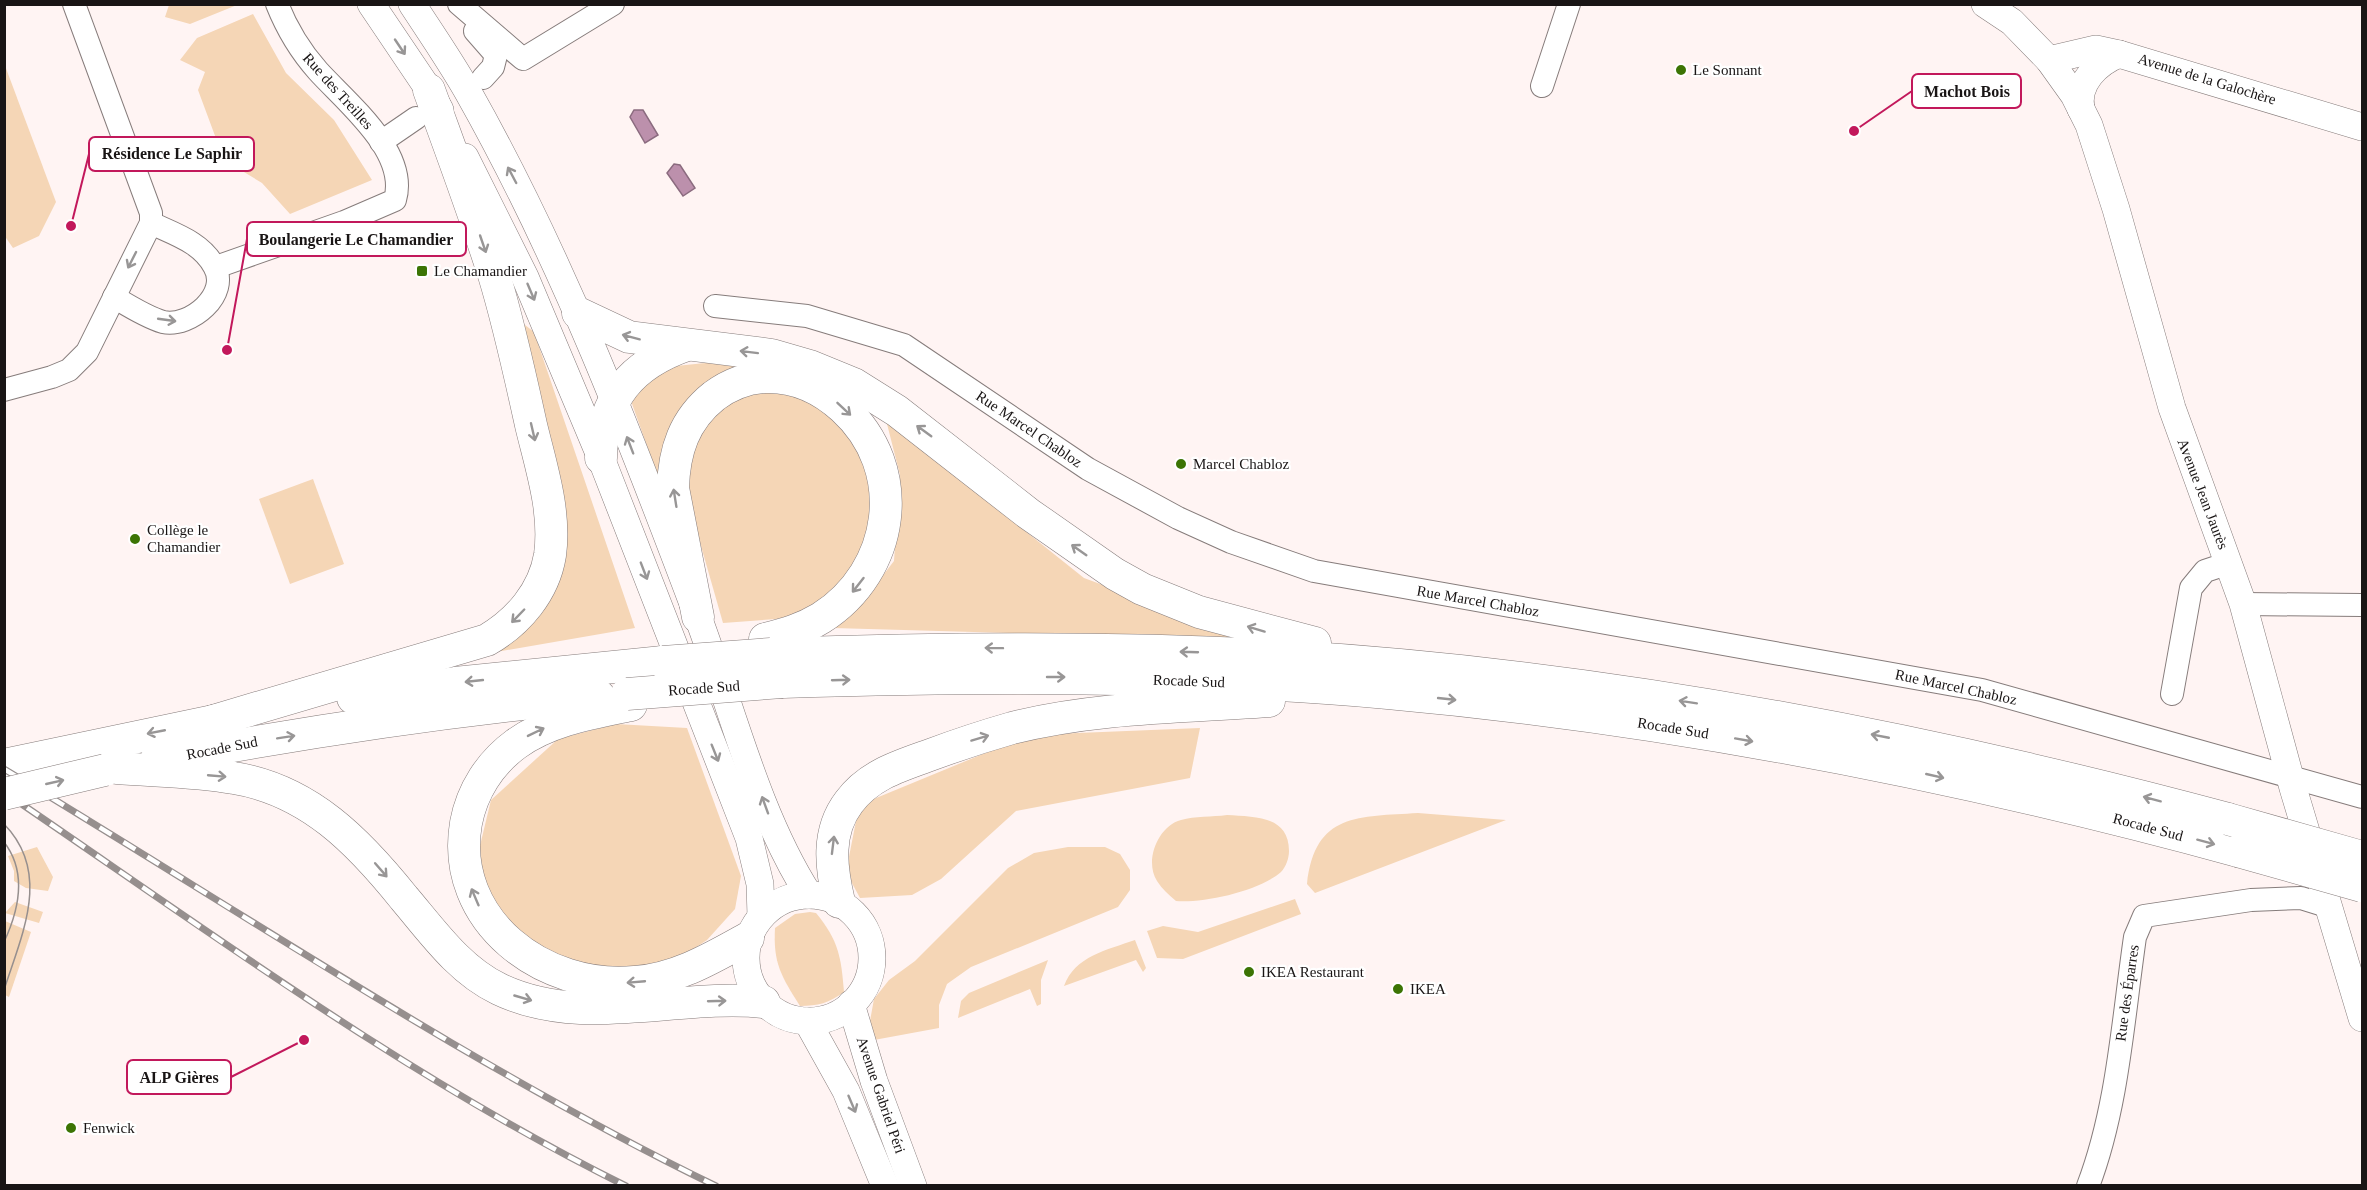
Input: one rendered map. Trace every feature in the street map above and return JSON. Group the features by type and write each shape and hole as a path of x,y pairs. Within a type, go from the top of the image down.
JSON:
{"highway":[{"path":"213,721 487,640 522,613 539,586 545,571 551,530 548,494 508,326 494,274 429,90"},
{"path":"578,313 619,334 643,340 772,355 810,366 854,384 897,411 1029,514 1086,554 1142,589 1172,602 1277,635 1436,669"},
{"path":"601,458 602,442 613,401 634,374 647,362 687,345"},
{"path":"698,617 674,488 675,462 682,436 697,412 731,386 758,378 791,379 806,383 836,401 867,435 884,477 887,494 885,523 876,556 869,570 842,602 803,627 773,658"},
{"name":"Rocade Sud","path":"4,794 111,769 364,724 625,688 663,662 945,648 1105,649 1284,656 1436,669 1557,683 1772,715 2049,773 2228,819 2362,857"},
{"name":"Rocade Sud","path":"4,765 213,721 455,683 625,688 713,687 773,658 987,677 1104,677 1388,693 1597,716 1888,765 2142,825 2362,886"},
{"path":"625,688 583,715 533,733 511,748 491,767 472,801 464,838 466,872 480,909 514,949 540,965 568,975 612,983 654,980 677,974 706,962 755,927"},
{"path":"839,902 831,858 839,818 848,803 870,781 905,764 1012,728 1098,714 1388,693"},
{"path":"111,769 234,778 270,787 308,804 346,833 363,850 459,961 485,982 514,995 551,1004 582,1007 651,1007 723,1001 764,1002"}],"main road":[{"path":"371,4 429,90 525,278 601,458 749,838 760,884 755,927 746,952 748,972 755,992 764,1002 784,1015 807,1021 838,1014 851,1004 867,983 872,951 860,921 839,902 809,894 791,897 775,904 755,927"},
{"path":"412,4 475,85"},
{"path":"425,4 475,85 520,191 578,313 698,617 775,833 809,894"},
{"name":"Avenue Jean Jaurès","path":"1985,4 2011,13 2049,60 2081,109 2116,209 2172,408 2243,604 2289,774 2330,907 2355,963 2362,1018"},
{"name":"Avenue de la Galochère","path":"2049,60 2096,49 2362,127"},
{"path":"2081,109 2079,101 2091,72 2107,58 2119,54"},
{"name":"Avenue Gabriel Péri","path":"851,1004 881,1102 913,1185"},
{"name":"Avenue Gabriel Péri","path":"807,1021 846,1091 885,1185"}],"street":[{"path":"4,390 69,370 87,352 151,223 151,213 74,4"},
{"name":"Rue des Treilles","path":"216,267 395,201 400,186 381,141 347,98 319,71 299,46 277,4"},
{"path":"459,4 470,23 496,55 493,67 475,85"},
{"path":"459,4 523,59 614,4"},
{"path":"1542,86 1569,4"},
{"path":"381,141 416,118"},
{"path":"114,297 162,321 173,323 200,312 212,300 218,285 216,267 196,244 151,223"},
{"name":"Rue Marcel Chabloz","path":"715,306 807,316 904,345 1088,469 1178,518 1231,542 1314,572 1982,690 2289,774 2362,797"},
{"path":"2172,694 2191,588 2205,571 2229,562"},
{"path":"2243,604 2362,605"},
{"name":"Rue des Éparres","path":"2088,1185 2097,1161 2110,1107 2135,937 2144,916 2252,900 2291,898 2301,898 2330,907"}],"shaded area":[{"path":"169,4 237,5 190,24 165,17"},
{"path":"253,14 286,73 334,120 372,180 290,214 262,183 224,160 198,90 205,72 180,60 197,38"},
{"path":"4,63 56,202 39,236 13,248 4,235"},
{"path":"634,110 643,110 658,135 645,143 630,117"},
{"path":"674,164 680,165 695,188 683,196 667,173"},
{"path":"520,321 534,332 635,628 496,652 525,628 556,590 562,520"},
{"path":"744,359 733,372 662,488 631,401 648,379 676,366"},
{"path":"759,389 808,399 855,437 877,500 868,549 839,590 790,618 723,623 689,504 684,459 692,438 727,401"},
{"path":"886,420 1084,578 1227,631 1228,639 833,628 867,596 894,561 900,475"},
{"path":"313,479 344,564 290,584 259,499"},
{"path":"616,724 687,728 741,876 735,909 707,940 689,952 651,969 601,973 532,952 494,911 477,858 491,800 558,739"},
{"path":"1200,728 1190,778 1016,811 941,879 912,895 860,898 846,872 856,821 864,803 1029,735"},
{"path":"1418,813 1506,820 1315,893 1307,884 1312,860 1319,843 1330,831 1343,823 1359,818"},
{"path":"1227,815 1248,816 1277,824 1287,839 1289,854 1284,868 1271,879 1246,890 1216,898 1176,901 1161,887 1153,873 1153,854 1160,837 1166,829 1181,820"},
{"path":"37,847 53,877 48,891 26,888 14,881 14,871 8,856"},
{"path":"1068,847 1105,847 1120,854 1130,870 1130,890 1118,907 971,967 947,984 939,1005 939,1028 874,1040 870,1021 874,999 889,980 915,961 1008,868 1034,853"},
{"path":"1295,899 1301,914 1183,959 1157,958 1147,931 1163,926 1198,932"},
{"path":"15,902 43,912 39,923 5,913"},
{"path":"816,913 824,923 838,950 844,992 823,1003 800,1006 777,960 775,928 795,914"},
{"path":"5,921 31,932 9,997 5,995"},
{"path":"1135,940 1146,968 1143,972 1136,960 1064,986 1069,976 1084,961 1103,951"},
{"path":"1048,960 1041,980 1041,1004 1037,1006 1030,989 958,1018 961,1001 969,993"}],"tram line":[{"path":"4,824 19,843 27,863 30,883 25,926 4,990"},
{"path":"4,842 12,854 19,879 14,917 4,942"}],"railway":[{"path":"4,769 444,1038 533,1090 716,1186"},
{"path":"4,792 232,949 386,1050 544,1143 626,1186"}],"place":[{"name":"Le Sonnant","path":"1681,70"},
{"name":"Machot Bois","path":"1854,131"},
{"name":"Résidence Le Saphir","path":"71,226"},
{"name":"Le Chamandier","path":"422,271"},
{"name":"Boulangerie Le Chamandier","path":"227,350"},
{"name":"Marcel Chabloz","path":"1181,464"},
{"name":"Collège le Chamandier","path":"135,539"},
{"name":"IKEA Restaurant","path":"1249,972"},
{"name":"IKEA","path":"1398,989"},
{"name":"ALP Gières","path":"304,1040"},
{"name":"Fenwick","path":"71,1128"}]}
